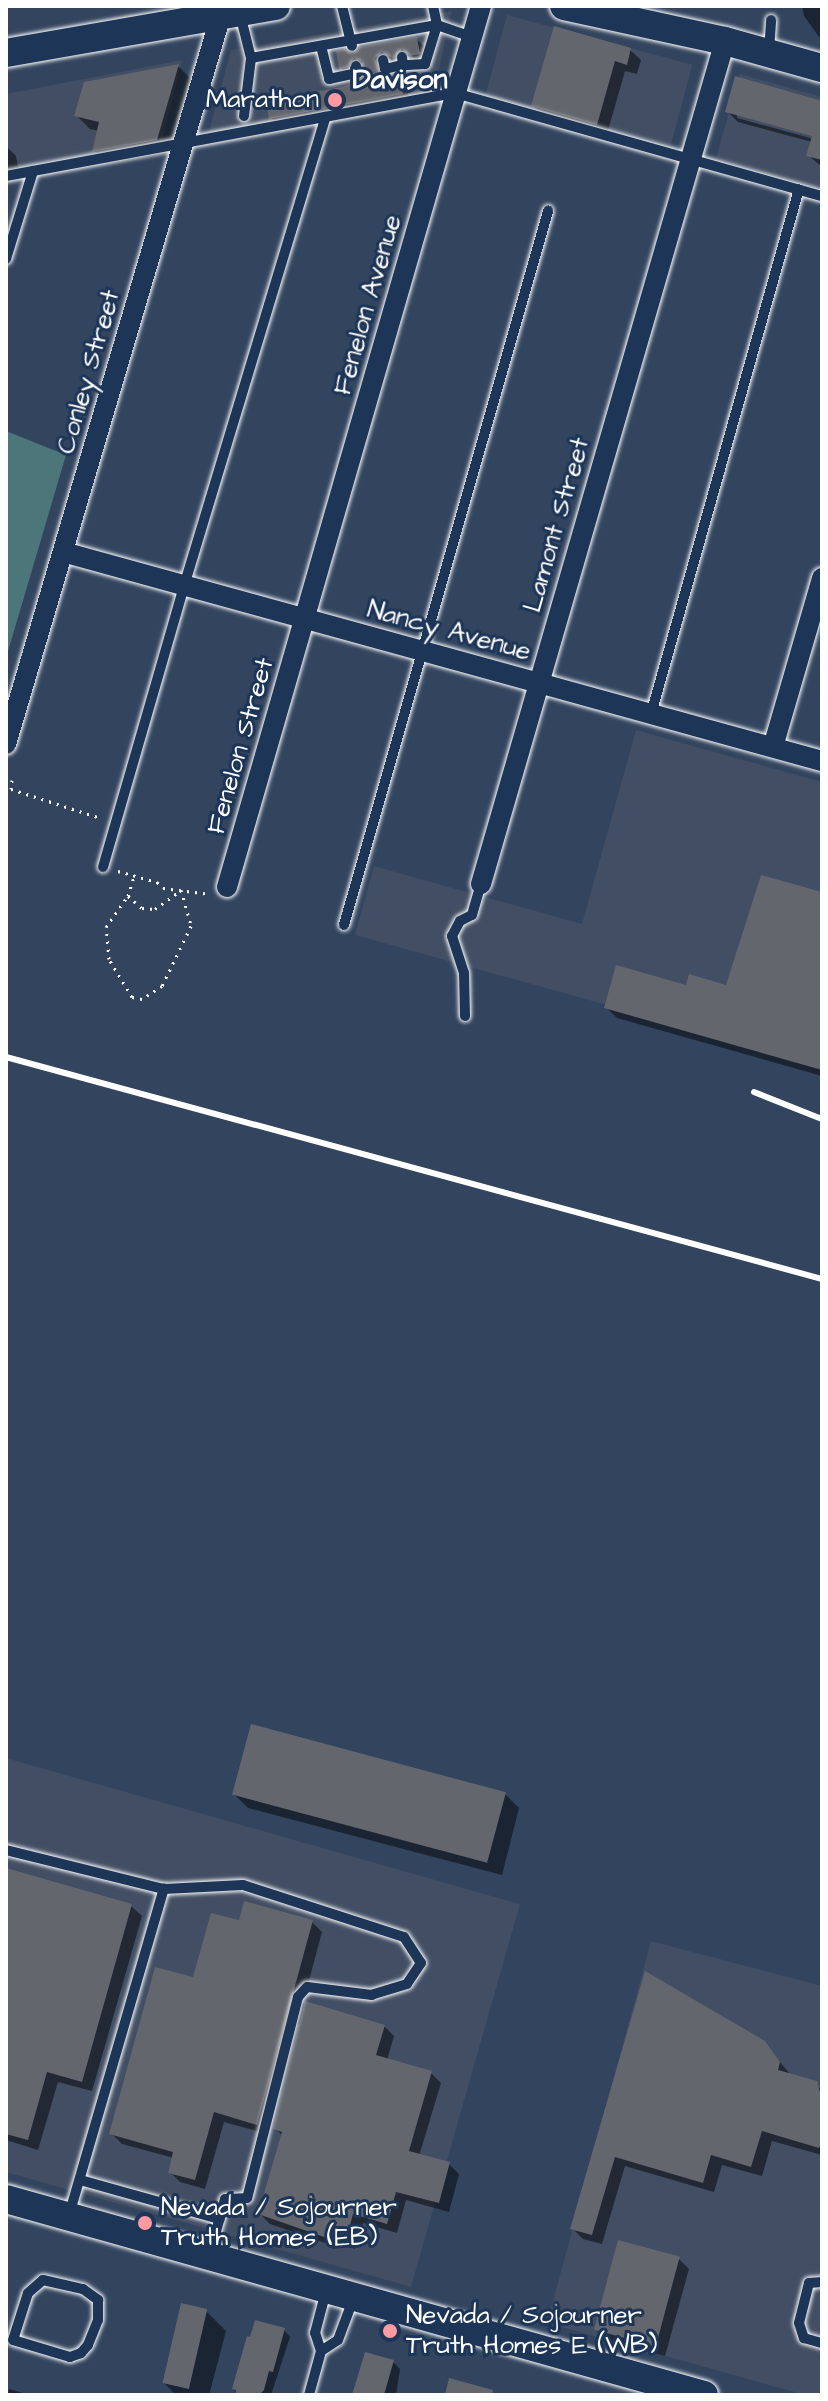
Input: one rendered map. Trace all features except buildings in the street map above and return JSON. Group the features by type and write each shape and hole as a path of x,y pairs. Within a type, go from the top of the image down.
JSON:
{"street":[{"path":"6,53 276,6"},
{"name":"Fenelon Avenue","path":"305,619 481,6"},
{"path":"564,6 725,41 822,68"},
{"name":"Conley Street","path":"6,744 183,143 230,13"},
{"name":"Lamont Street","path":"481,884 725,41"},
{"name":"Nancy Avenue","path":"63,552 822,761"},
{"path":"773,747 822,578"},
{"name":"Fenelon Street","path":"227,887 305,619"},
{"path":"6,2199 704,2395"}],"lane":[{"path":"342,6 351,44"},
{"path":"383,66 402,61 425,64 437,25 433,6"},
{"path":"230,13 251,58 244,116"},
{"path":"769,53 771,20"},
{"path":"251,58 351,44 437,25 471,37"},
{"path":"321,46 329,79 358,71"},
{"path":"6,176 455,93 822,196"},
{"path":"103,867 184,586 326,117"},
{"path":"6,259 33,171"},
{"path":"651,714 799,189"},
{"path":"344,925 548,211"},
{"name":"Lamont Street","path":"465,1016 464,973 452,936 460,921 472,915 481,884"},
{"path":"6,1850 164,1889 243,1885 404,1937 421,1963 407,1984 372,1995 307,1987 298,1997 247,2198 225,2199 209,2256"},
{"path":"69,2217 164,1889"},
{"path":"80,2180 220,2219"},
{"path":"56,2281 83,2289 98,2300 98,2320 88,2345 81,2353 70,2357 10,2338 28,2293 37,2282 56,2281"},
{"path":"822,2282 809,2283 799,2323 804,2338 822,2343"},
{"path":"309,2395 321,2351 315,2333 326,2289"},
{"path":"321,2351 338,2340 354,2297"}],"path":[{"path":"6,778 12,780 11,789 116,823"},
{"path":"103,867 181,890 209,894 225,891 227,887"},
{"path":"134,876 128,896 106,927 109,959 132,997 142,999 162,986 185,944 191,926 181,890"},
{"path":"128,896 142,908 155,909 181,890"}],"shaded area":[{"path":"452,11 434,92 208,135 231,50"},
{"path":"507,15 692,65 671,145 486,95"},
{"path":"182,60 162,141 6,169 6,94"},
{"path":"740,74 822,97 822,189 716,158"},
{"path":"636,730 822,782 822,1065 355,935 374,866 582,924"},
{"path":"6,1758 520,1904 411,2287 6,2172"},
{"path":"651,1941 822,1986 822,2395 805,2395 547,2323"}],"green space":[{"path":"6,431 66,455 6,658"}],"railway":[{"path":"6,1057 822,1279"},
{"path":"754,1092 822,1119"}],"place":[{"name":"Marathon","path":"335,100"},
{"name":"Nevada / Sojourner Truth Homes (EB)","path":"145,2223"},
{"name":"Nevada / Sojourner Truth Homes E (WB)","path":"390,2331"}],"district":[{"name":"Davison","path":"400,80"}]}
